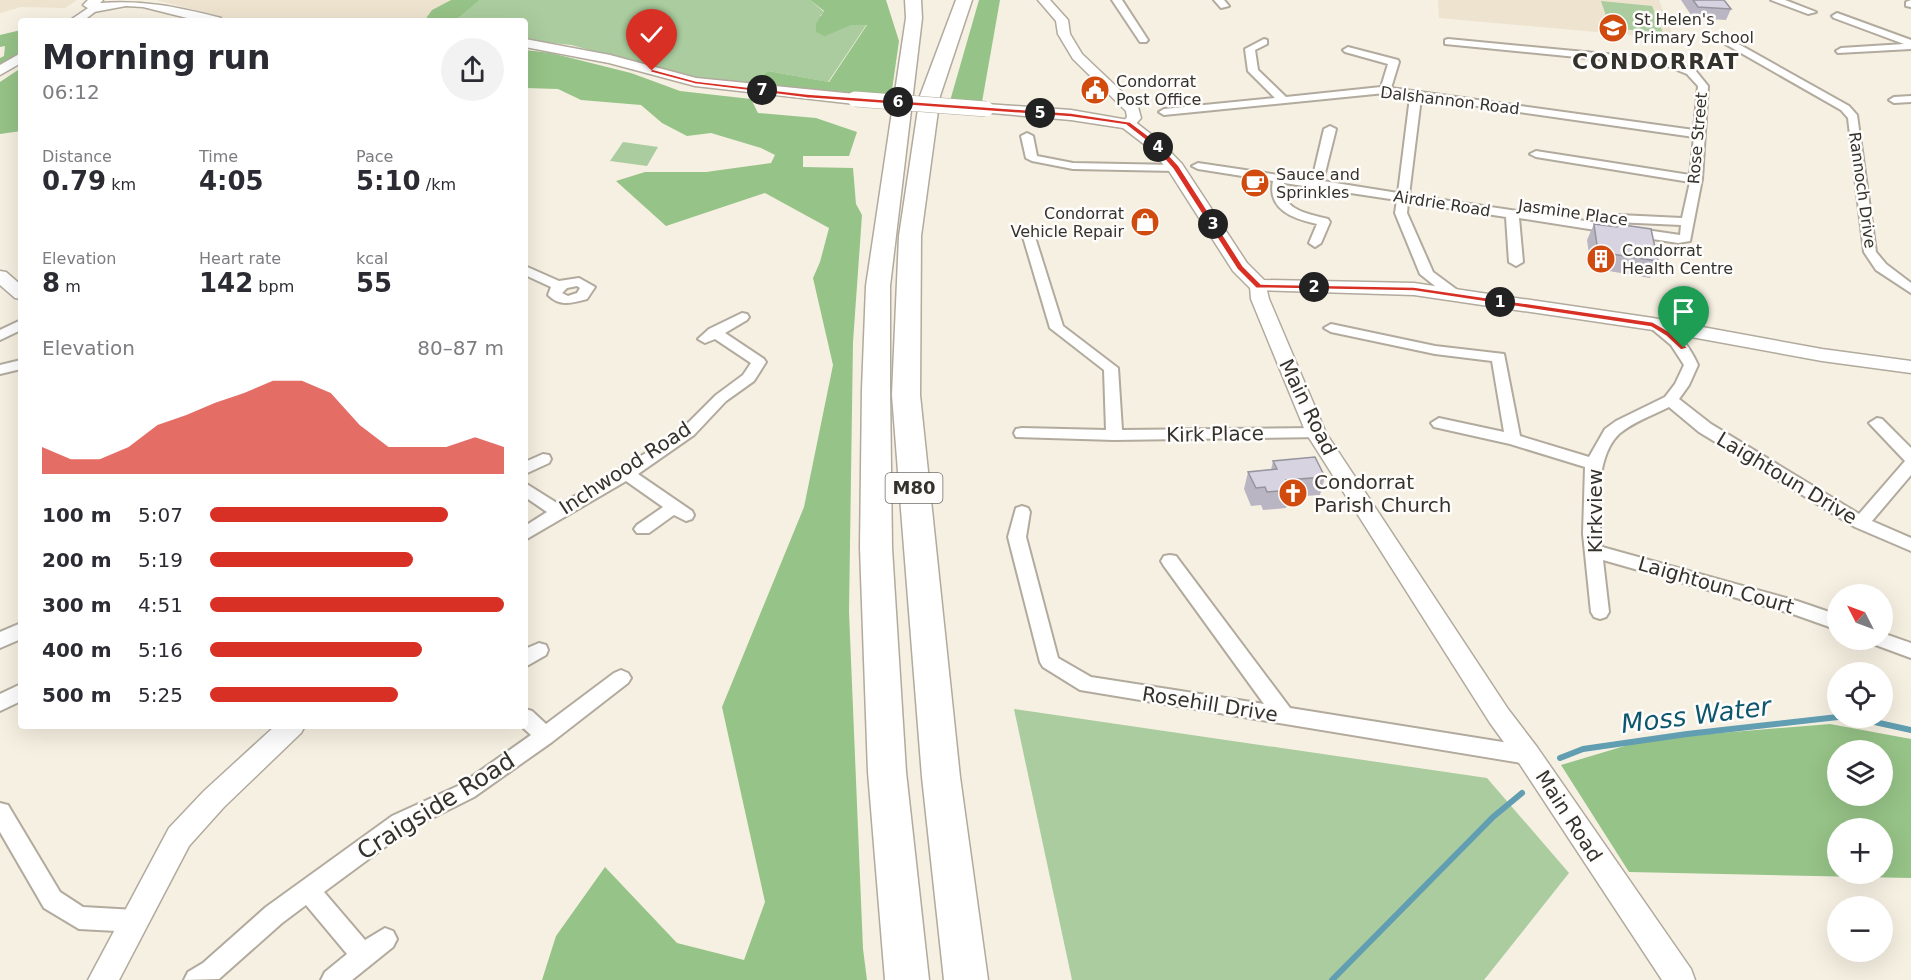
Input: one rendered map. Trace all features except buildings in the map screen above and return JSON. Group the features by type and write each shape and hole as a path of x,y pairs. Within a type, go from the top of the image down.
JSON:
{"highway":[{"name":"M80","path":"907,980 887,772 876,548 878,286 883,233 914,18 913,0"},
{"name":"M80","path":"894,169 925,59 947,0"},
{"name":"M80","path":"964,0 930,96 910,236 906,395 941,777 966,980"}],"main road":[{"path":"95,4 107,8 126,1 142,3 204,18"},
{"path":"528,44 610,59 695,82 855,99 1071,115 1128,124"},
{"name":"Main Road","path":"1128,124 1155,144 1176,168 1240,267 1259,286"},
{"path":"1259,286 1420,281 1455,295 1653,324 1822,355 1911,368"}],"street":[{"path":"1117,0 1143,40"},
{"path":"1776,0 1811,12"},
{"path":"1045,1 1062,20 1064,34 1077,56 1133,110 1134,118 1128,124"},
{"path":"79,18 95,4"},
{"path":"1837,16 1911,44"},
{"name":"Rannoch Drive","path":"1723,39 1845,108 1853,117 1870,252 1881,267 1910,288"},
{"path":"1264,42 1250,49 1253,71 1283,100"},
{"name":"Rose Street","path":"1448,42 1669,63 1691,72 1703,86 1696,179 1686,238"},
{"path":"1841,51 1911,44"},
{"path":"1348,50 1394,62 1385,90"},
{"path":"0,72 18,59"},
{"name":"Dalshannon Road","path":"1164,112 1385,90 1699,134"},
{"path":"1416,94 1401,213 1420,281"},
{"path":"1894,100 1911,99"},
{"path":"1317,183 1330,129"},
{"path":"1028,136 1032,158 1073,166 1176,168"},
{"path":"1536,154 1696,179"},
{"name":"Airdrie Road","path":"1198,166 1678,239 1686,238"},
{"path":"1279,178 1277,194 1289,212 1299,217 1324,222 1315,243"},
{"name":"Jasmine Place","path":"1496,201 1639,222 1661,219 1687,222"},
{"path":"1512,214 1516,261"},
{"path":"1029,237 1057,328 1111,368 1114,435"},
{"path":"528,271 559,286"},
{"path":"0,276 18,291"},
{"name":"Main Road","path":"1259,286 1260,299 1316,433 1499,716 1528,755 1680,980"},
{"name":"Inchwood Road","path":"528,532 626,473 688,431 719,399 756,372 759,362 710,336 742,317"},
{"path":"1653,324 1669,334 1684,348 1687,342 1696,336 1709,334"},
{"path":"0,336 18,326"},
{"path":"1331,328 1436,350 1499,357 1513,440"},
{"name":"Kirkview","path":"1600,612 1594,551 1593,464 1611,434 1621,426 1670,400 1682,385 1691,365 1684,348"},
{"path":"0,370 18,365"},
{"name":"Laightoun Drive","path":"1670,400 1705,428 1862,523 1911,544"},
{"path":"1439,423 1513,440 1593,464"},
{"path":"1877,423 1911,458"},
{"name":"Kirk Place","path":"1022,433 1114,435 1316,433"},
{"path":"528,467 543,459"},
{"path":"1862,523 1911,464"},
{"path":"626,473 680,511 644,529"},
{"path":"528,491 559,512"},
{"name":"Rosehill Drive","path":"1022,512 1017,537 1050,662 1087,684 1528,755"},
{"name":"Laightoun Court","path":"1594,551 1795,607 1827,619"},
{"path":"1170,561 1284,716"},
{"path":"0,641 18,624"},
{"path":"1893,644 1911,651"},
{"name":"Craigside Road","path":"196,980 211,972 274,915 400,823 467,791 545,736 621,678"},
{"path":"0,704 18,694"},
{"path":"528,720 545,736"},
{"path":"103,980 179,837 214,799 289,729"},
{"path":"0,812 7,844 52,900 79,918 135,921"},
{"path":"308,890 363,956"},
{"path":"333,980 386,939"}],"shaded area":[{"path":"0,0 77,0 65,8 21,7 0,13"},
{"path":"156,0 451,0 432,10 426,18 225,18"},
{"name":"St Helen's Primary School","path":"1438,0 1659,0 1674,39 1439,18"}],"green space":[{"path":"451,0 480,0 459,18 426,18 432,10"},
{"path":"480,0 810,0 824,12 820,16 851,25 867,24 828,82 768,71 749,85 687,76 571,45 528,40 528,18 459,18"},
{"path":"810,0 886,0 899,41 891,97 749,85 768,71 829,82 867,25 851,25 825,36 816,32 816,24 824,11"},
{"path":"979,0 1000,0 982,102 950,101"},
{"path":"1601,1 1652,6 1663,33 1610,28"},
{"path":"18,31 18,55 0,67 0,58 4,56 5,46 0,47 0,35"},
{"path":"528,50 551,53 631,73 680,91 751,99 758,113 816,118 857,132 849,156 803,156 803,167 853,168 856,204 862,215 853,342 849,612 863,949 867,980 542,980 556,936 605,867 677,943 744,960 765,902 722,707 804,507 833,365 813,278 829,228 765,193 666,226 616,181 645,172 706,172 771,163 775,155 761,148 711,133 687,136 662,123 641,105 581,100 558,89 528,88"},
{"path":"18,70 18,131 0,134 0,82"},
{"path":"623,142 658,147 647,166 610,161"},
{"path":"1014,709 1487,778 1569,873 1484,980 1072,980"},
{"path":"1827,724 1827,728 1852,728 1911,739 1911,878 1893,878 1893,818 1827,818 1827,876 1629,872 1561,765 1648,739"}],"waterway":[{"name":"Moss Water","path":"1560,758 1583,749 1687,734 1827,718"},
{"name":"Moss Water","path":"1893,726 1911,730"},
{"name":"Moss Water","path":"1332,980 1493,817 1522,793"}],"place":[{"name":"St Helen's Primary School","path":"1613,28"},
{"name":"Condorrat Post Office","path":"1095,90"},
{"name":"Sauce and Sprinkles","path":"1255,183"},
{"name":"Condorrat Vehicle Repair","path":"1145,222"},
{"name":"Condorrat Health Centre","path":"1601,259"},
{"name":"Condorrat Parish Church","path":"1293,493"}],"district":[{"name":"CONDORRAT","path":"1656,61"}],"route":[{"path":"652,71 695,82 807,96 1071,115 1128,124 1155,144 1176,168 1203,206 1240,267 1259,286 1414,289 1653,324 1669,334 1684,348"}]}
